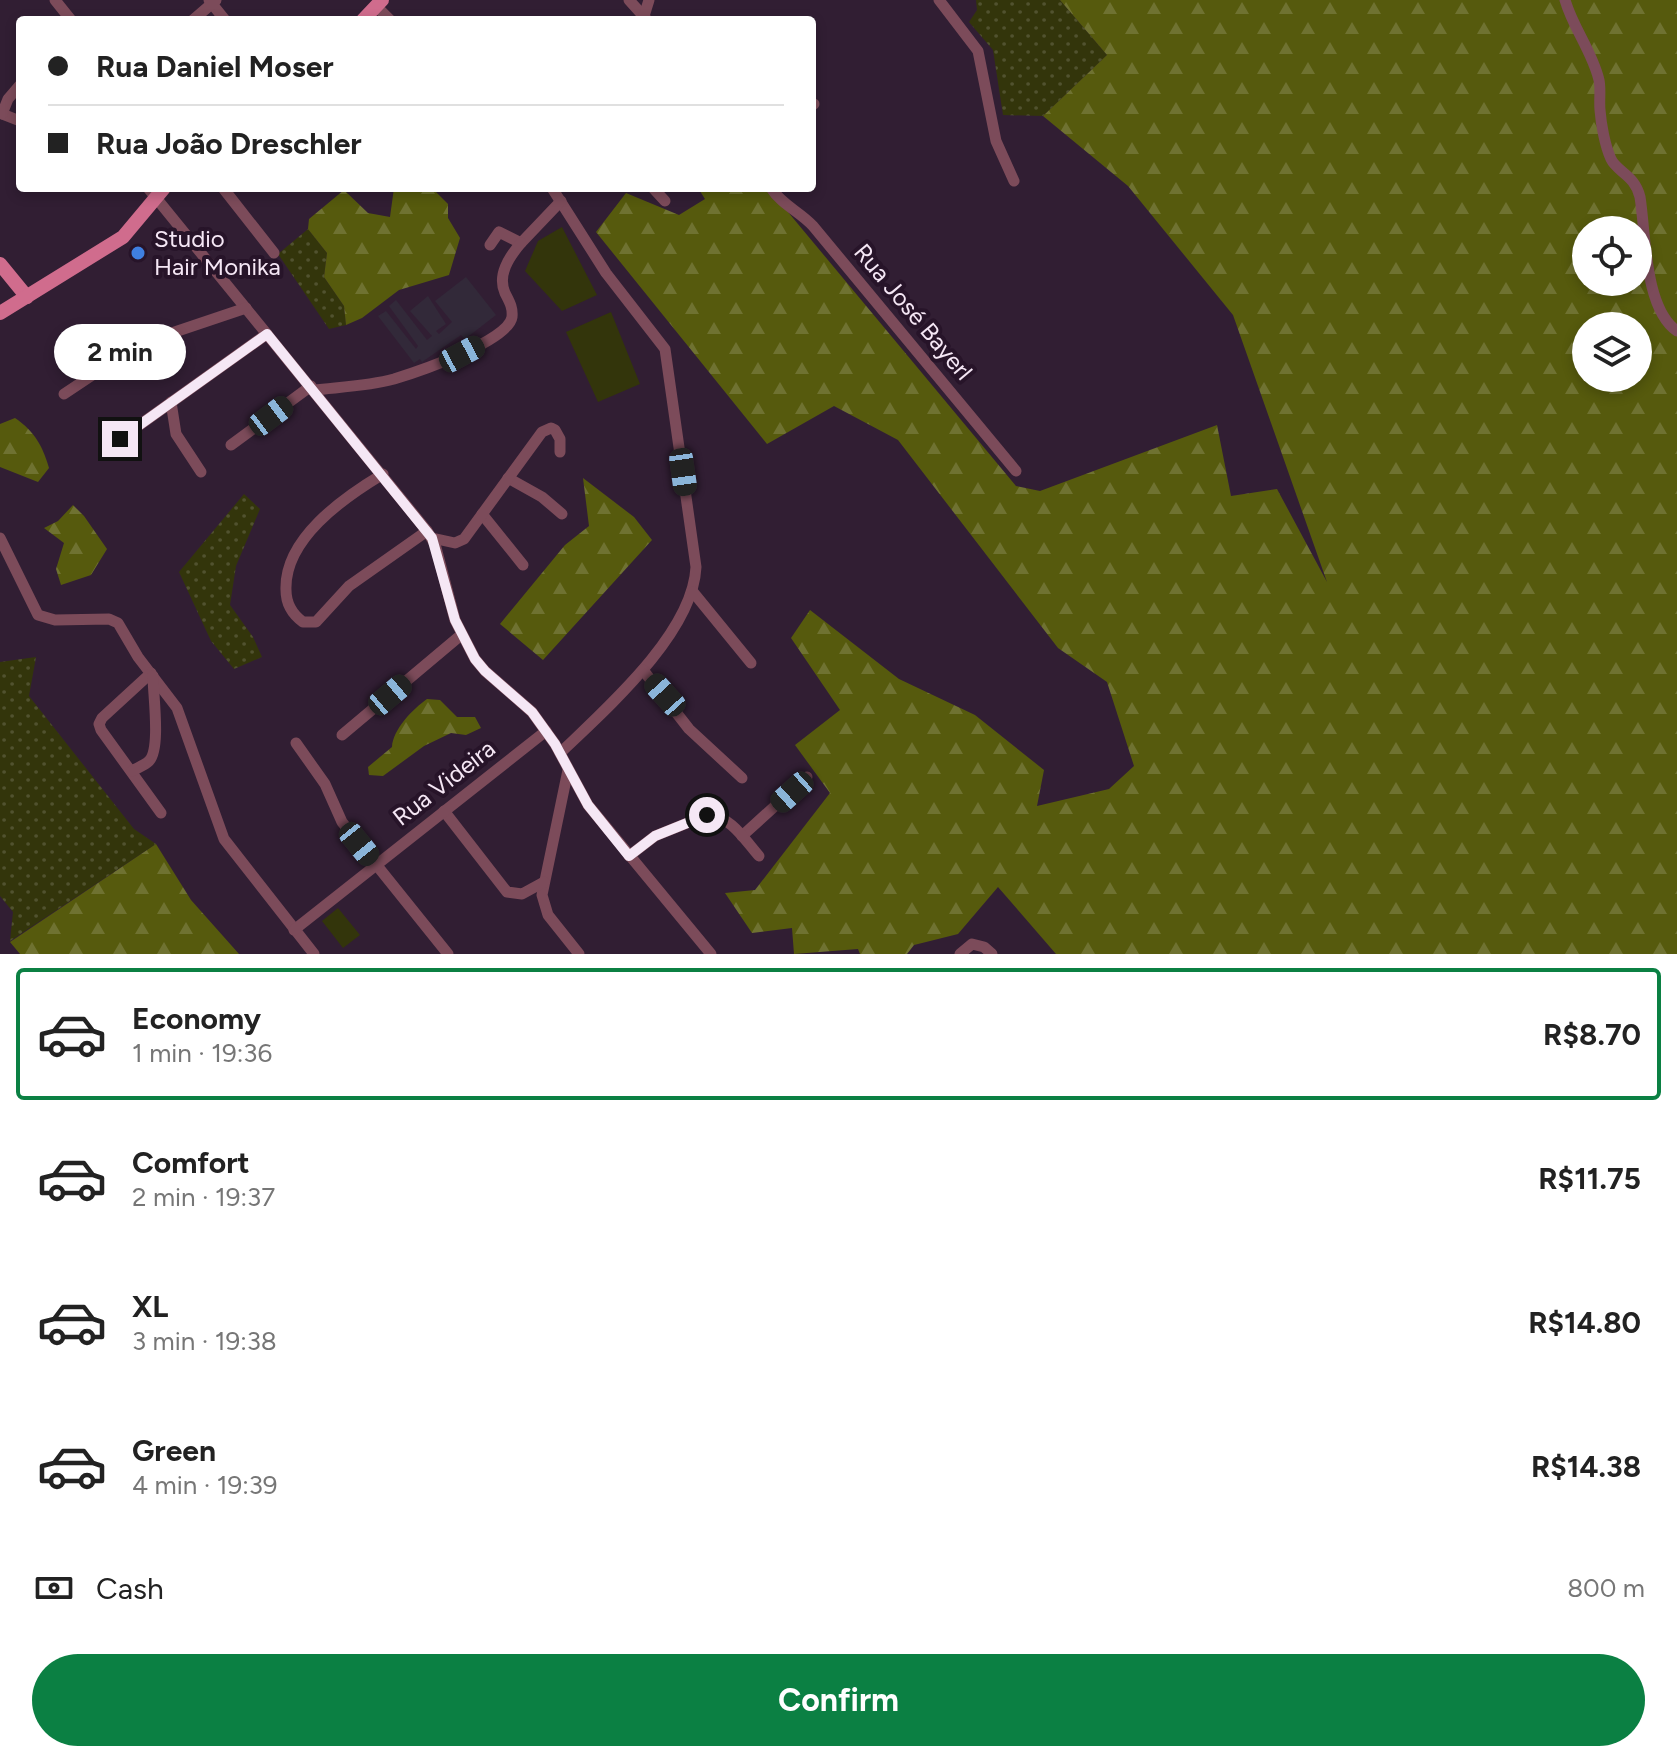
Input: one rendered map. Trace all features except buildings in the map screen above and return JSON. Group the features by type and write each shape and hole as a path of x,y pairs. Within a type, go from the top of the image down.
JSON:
{"main road":[{"path":"0,313 123,237 155,192"},
{"path":"0,264 27,297"}],"street":[{"path":"55,0 68,16"},
{"path":"629,0 643,16"},
{"path":"939,0 978,51 996,141 1014,181"},
{"path":"1565,0 1570,18 1590,52 1600,82 1600,115 1612,161 1628,173 1639,193 1650,283 1668,325 1677,331"},
{"path":"197,16 212,1"},
{"path":"1,113 16,90"},
{"path":"157,192 246,308 430,535 452,613 461,635 485,671 525,705 546,731 588,805 711,954"},
{"path":"226,192 274,253"},
{"path":"231,445 312,388 382,381 411,373 462,354 503,331 512,316 502,283 503,273 556,192 606,273 665,349 695,554 693,592 681,616 643,670 560,753"},
{"path":"657,192 665,201"},
{"name":"Rua José Bayerl","path":"774,192 786,207 813,226 1016,471"},
{"path":"490,245 499,232 521,243"},
{"path":"64,394 139,344 246,308"},
{"path":"120,439 267,334"},
{"path":"171,402 176,434 201,472"},
{"path":"383,474 336,507 299,544 286,581 288,604 298,618 312,623 331,608 349,586 430,535 455,543 462,541 546,429 551,428 559,434 560,452"},
{"path":"508,478 542,497 562,514"},
{"path":"482,514 523,565"},
{"path":"0,538 38,615 55,620 109,619 118,623 128,642 170,696 182,719 224,839 314,954"},
{"path":"693,592 751,663"},
{"path":"342,735 461,635"},
{"path":"643,670 689,729 742,778"},
{"path":"152,674 99,724 161,813"},
{"path":"132,771 150,761 154,753 152,674"},
{"name":"Rua Videira","path":"294,930 546,731"},
{"path":"296,743 325,784 342,822 448,954"},
{"path":"568,770 544,882 543,901 548,915 579,954"},
{"path":"742,836 807,777"},
{"path":"444,811 507,892 522,894 544,882"},
{"path":"629,856 655,836 707,815 724,819 759,856"},
{"path":"960,954 972,944 984,947 992,954"}],"shaded area":[{"path":"976,0 1060,0 1107,55 1043,116 1003,115 993,50 969,22 977,10"},
{"path":"562,227 597,295 562,311 525,271 538,241"},
{"path":"308,229 327,253 324,277 344,306 346,325 329,329 278,254"},
{"path":"466,277 496,315 465,339 461,335 422,362 420,359 414,363 378,316 386,311 416,349 418,346 389,306 396,300 427,340 432,336 410,311 428,296 446,324 436,331 439,334 452,322 435,301"},
{"path":"611,312 640,384 598,402 566,332"},
{"path":"244,494 260,509 236,566 230,605 253,637 262,657 234,669 211,641 179,572"},
{"path":"36,657 29,696 134,829 156,844 10,941 13,912 0,896 0,662"},
{"path":"338,908 360,935 343,948 322,921"}],"green space":[{"path":"1060,0 1677,0 1677,954 1056,954 998,887 958,934 914,945 907,954 860,954 858,949 794,954 792,928 752,933 725,893 755,890 830,793 795,745 840,710 791,638 810,610 899,679 975,715 1044,770 1037,806 1109,789 1134,766 1107,682 1058,648 898,440 834,406 767,444 596,232 626,193 679,215 705,199 701,192 771,192 1016,486 1040,491 1217,425 1231,496 1277,489 1327,582 1233,315 1128,186 1043,116 1107,55"},
{"path":"342,192 346,192 368,213 390,217 393,192 436,192 448,204 448,218 460,238 449,275 399,290 362,318 346,325 344,306 324,277 327,253 308,229 309,219"},
{"path":"15,418 33,434 49,468 38,482 0,467 0,424"},
{"path":"583,478 634,517 652,540 543,660 500,624 565,545 589,526"},
{"path":"73,505 107,549 91,575 61,585 56,569 64,543 44,528 58,521"},
{"path":"427,699 440,700 457,717 475,717 481,728 466,735 451,733 424,746 383,776 369,775 368,767 392,747 400,727"},
{"path":"156,844 191,900 239,954 20,954 10,942"}],"place":[{"name":"Studio Hair Monika","path":"138,253"}],"route":[{"path":"120,439 267,334 432,538 455,620 475,659 532,712 555,744 588,805 629,856 655,836 707,815"}]}
